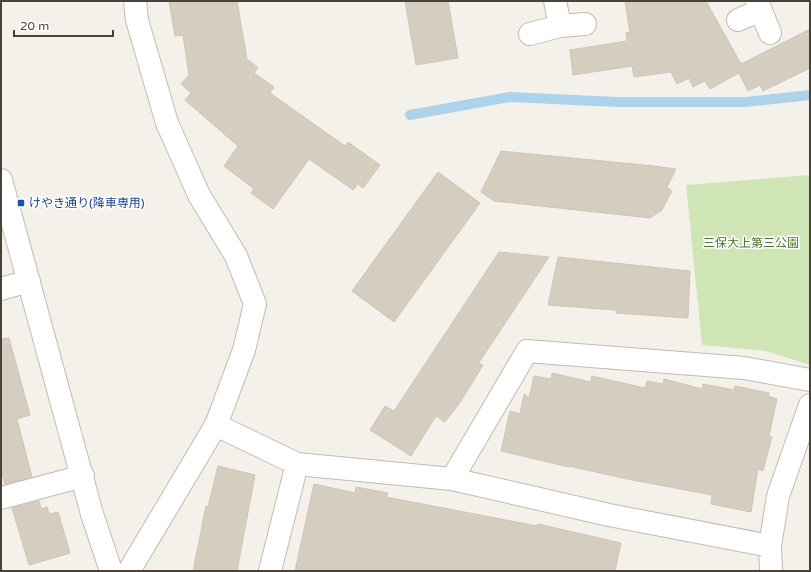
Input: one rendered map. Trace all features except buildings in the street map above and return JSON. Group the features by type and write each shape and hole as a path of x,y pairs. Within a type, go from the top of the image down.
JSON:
{"street":[{"path":"129,571 216,425 244,350 255,304 236,256 199,195 167,123 137,20 135,1"},
{"path":"555,1 560,26"},
{"path":"738,20 759,6 770,33"},
{"path":"530,34 560,26 585,24"},
{"path":"1,180 83,476 92,514 111,571"},
{"path":"1,289 29,282"},
{"path":"452,479 527,351 744,368 810,380"},
{"path":"770,571 770,546 778,496 810,405"},
{"path":"216,425 297,464 452,479 608,515 770,546"},
{"path":"270,571 297,464"},
{"path":"1,498 83,476"}],"green space":[{"name":"三保大上第三公園","path":"810,175 810,365 766,351 702,345 686,185"}],"waterway":[{"path":"410,115 510,97 617,102 746,102 810,95"}],"place":[{"name":"けやき通り(降車専用)","path":"21,203"}]}
